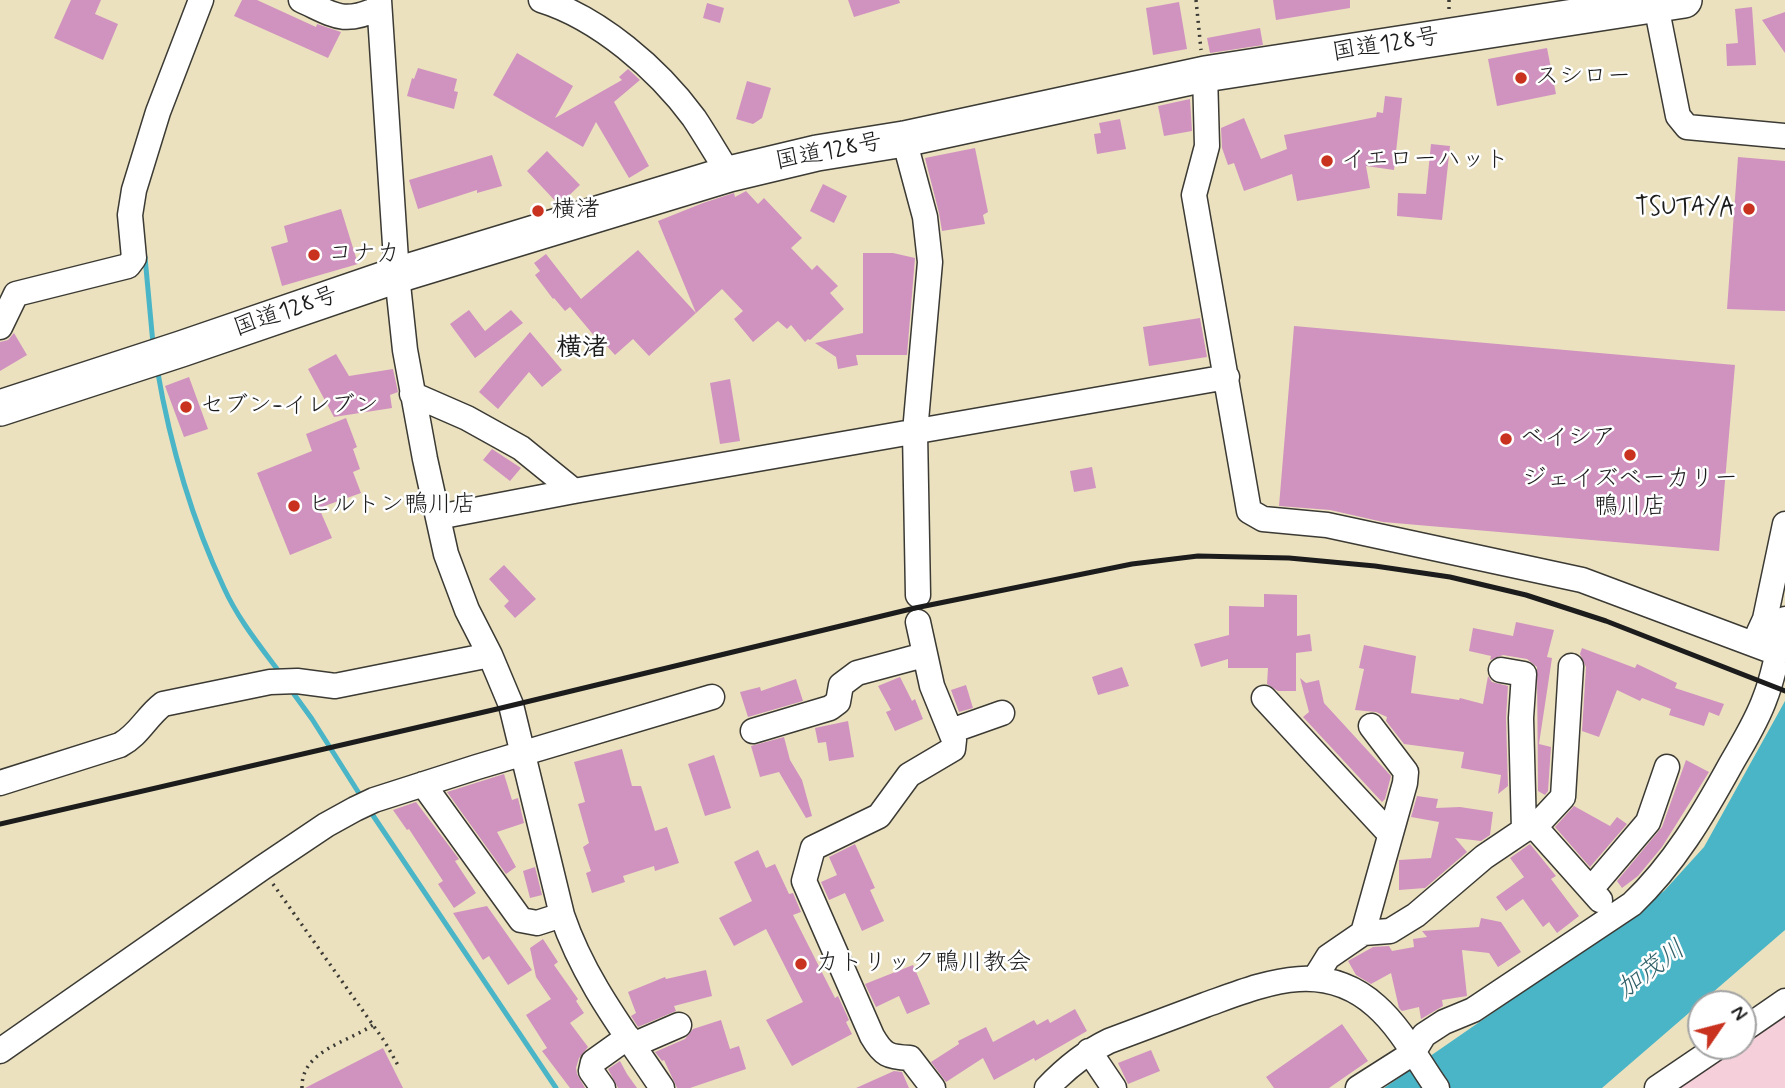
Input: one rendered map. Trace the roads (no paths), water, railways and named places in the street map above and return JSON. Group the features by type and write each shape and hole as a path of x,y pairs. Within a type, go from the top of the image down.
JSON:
{"highway":[{"name":"国道128号","path":"0,408 397,275 729,174 817,153 904,139 1205,74 1670,3"}],"street":[{"path":"0,327 16,294 128,266 134,258 130,215 134,190 158,112 201,0"},
{"path":"301,0 339,17 352,18 379,4 397,275 412,394 446,554 467,610 490,654 511,705 562,915 572,944 588,977 662,1088"},
{"path":"541,0 565,7 616,39 634,55 693,117 729,174"},
{"path":"1670,3 1678,116 1687,128 1785,136"},
{"path":"1205,74 1207,146 1194,195 1249,511 1263,519 1327,524 1581,580 1777,653"},
{"path":"904,139 925,217 930,262 915,432 918,596"},
{"path":"438,517 1227,377"},
{"path":"412,394 467,418 521,449 574,491"},
{"path":"1754,643 1765,619 1785,524"},
{"path":"1358,1088 1415,1056 1424,1035 1444,1022 1473,1010 1632,904 1654,883 1707,807 1756,720 1766,696 1785,620"},
{"path":"918,622 932,686 951,731 953,749 909,775 879,816 813,848 804,881 881,1051 893,1057 910,1058 933,1088"},
{"path":"0,783 120,745 132,738 142,728 150,713 163,704 270,682 297,681 335,686 490,654"},
{"path":"753,731 830,708 838,702 841,685 857,673 924,655"},
{"path":"1315,978 1328,957 1363,933 1390,931 1416,915 1485,858 1530,829 1563,797 1571,666"},
{"path":"1501,670 1524,674 1521,718 1530,829 1591,889 1612,916"},
{"path":"0,1051 262,868 365,804 523,753 712,697"},
{"path":"1265,698 1391,834"},
{"path":"951,731 1002,713"},
{"path":"1363,933 1406,772 1371,726"},
{"path":"1591,889 1647,822 1667,767"},
{"path":"423,784 521,920 537,923 562,915"},
{"path":"1047,1088 1067,1067 1109,1041 1263,984 1315,978 1334,981 1359,993 1375,1005 1388,1018 1437,1088"},
{"path":"1757,1021 1785,1002"},
{"path":"603,1088 591,1071 593,1062 631,1041 679,1025"},
{"path":"1089,1051 1114,1088"},
{"path":"1657,1088 1698,1060"}],"water":[{"name":"加茂川","path":"1785,701 1785,930 1716,990 1687,990 1687,1015 1602,1088 1384,1088 1664,891 1704,847"}],"waterway":[{"path":"145,257 153,344"},
{"path":"157,368 168,425 201,535 236,611 280,673"},
{"path":"291,690 362,798"},
{"path":"372,814 556,1088"}],"railway":[{"path":"0,824 497,709 915,608 1132,564 1198,556 1289,558 1375,566 1450,577 1526,595 1606,621 1785,691"}],"place":[{"name":"スシロー","path":"1521,78"},
{"name":"イエローハット","path":"1327,161"},
{"name":"TSUTAYA","path":"1749,209"},
{"name":"横渚","path":"538,211"},
{"name":"コナカ","path":"314,255"},
{"name":"セブン-イレブン","path":"186,407"},
{"name":"ベイシア","path":"1506,439"},
{"name":"ジェイズベーカリー 鴨川店","path":"1630,455"},
{"name":"ヒルトン鴨川店","path":"294,506"},
{"name":"カトリック鴨川教会","path":"801,964"}],"district":[{"name":"横渚","path":"582,350"}]}
